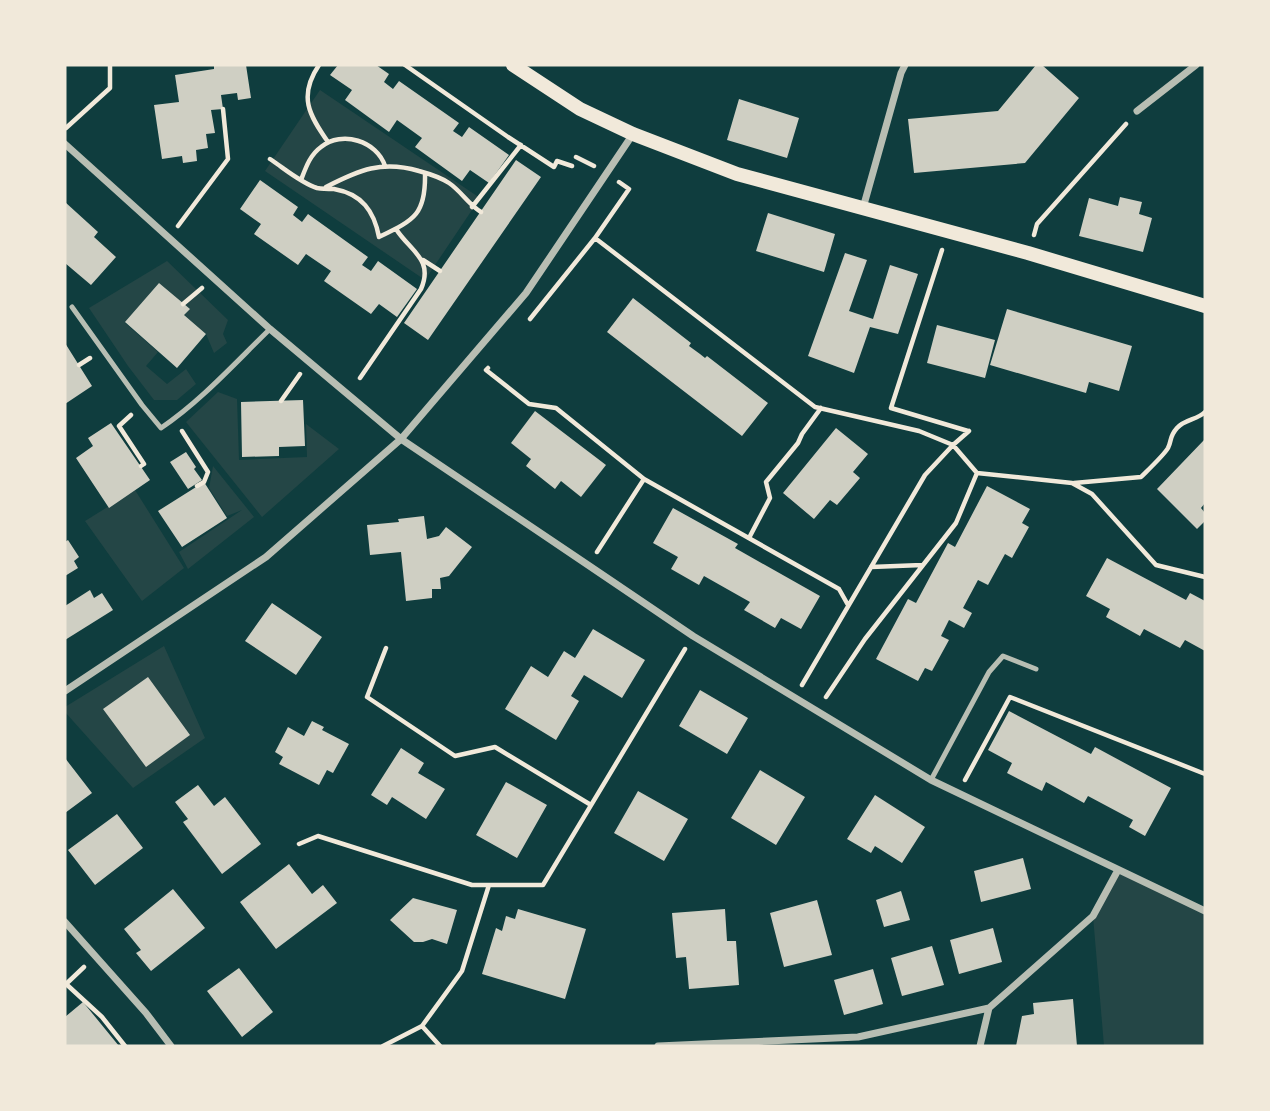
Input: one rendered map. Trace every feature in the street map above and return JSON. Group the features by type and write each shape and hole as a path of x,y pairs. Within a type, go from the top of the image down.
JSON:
{"main road":[{"path":"513,65 580,109 633,134 737,174 1028,253 1205,306"}],"street":[{"path":"863,209 905,65"},
{"path":"1137,111 1196,65"},
{"path":"65,691 266,556 401,439 526,293 633,134"},
{"path":"65,144 270,330 401,439 693,636 931,780 1205,911"},
{"path":"658,1046 858,1037 989,1008 1093,916 1118,870"},
{"path":"65,922 146,1013 171,1046"},
{"path":"980,1046 989,1008"}],"lane":[{"path":"72,307 160,428 222,377 270,330"},
{"path":"931,780 989,672 1003,656 1037,669"}],"path":[{"path":"65,129 110,88 110,65"},
{"path":"319,65 308,89 308,102 312,120 328,142"},
{"path":"405,65 554,166 558,161 572,166"},
{"path":"169,238 228,159 223,108"},
{"path":"1028,253 1037,224 1137,111"},
{"path":"301,180 317,150 337,139 359,141 375,149 385,166"},
{"path":"472,207 521,145"},
{"path":"270,159 318,188 346,192 359,198 371,212 379,237 410,222 419,211 424,198 425,173"},
{"path":"323,188 346,176 394,165 439,177 451,184 472,207 481,212"},
{"path":"527,322 595,237 629,189 607,173"},
{"path":"396,229 423,260 440,271"},
{"path":"794,697 925,475 969,431 891,408 948,231"},
{"path":"595,237 815,407 919,430 953,445 977,473 1072,483 1141,477 1168,447 1170,437 1178,426 1189,419 1199,418 1205,412"},
{"path":"360,378 421,289 424,282 423,260"},
{"path":"183,304 195,294"},
{"path":"494,360 486,370 528,404 556,408 644,479 839,589 848,605"},
{"path":"281,401 309,362"},
{"path":"141,466 144,464 119,426 142,405"},
{"path":"749,538 770,498 766,482 799,443 802,434 821,408"},
{"path":"174,419 208,472 204,482 197,486"},
{"path":"817,711 865,639 956,523 977,473"},
{"path":"588,565 644,479"},
{"path":"1072,483 1092,494 1156,565 1205,577"},
{"path":"870,567 923,565"},
{"path":"299,844 318,836 472,885 543,885 693,636"},
{"path":"386,648 367,697 455,756 495,747 592,805"},
{"path":"957,793 1010,697 1205,774"},
{"path":"383,1046 422,1026 462,971 489,885"},
{"path":"94,957 65,984 102,1017 125,1046"},
{"path":"422,1026 440,1046"}],"shaded area":[{"path":"320,90 480,198 425,280 265,171"},
{"path":"167,261 228,320 223,334 227,343 214,353 206,334 184,315 189,309 159,283 125,323 158,352 146,366 167,384 186,369 196,384 177,400 154,400 89,308"},
{"path":"218,392 237,399 239,460 307,457 306,424 339,449 262,517 186,422"},
{"path":"213,466 254,517 188,569 179,552 242,510 227,516 209,488"},
{"path":"135,490 184,568 142,601 85,521"},
{"path":"164,646 205,738 133,788 65,712 65,707"},
{"path":"1118,870 1205,911 1205,1046 1104,1046 1093,916"}],"building":[{"path":"214,65 246,65 251,98 238,100 237,93 221,95 223,109 211,110 215,133 206,134 208,148 196,150 197,161 183,163 182,156 162,159 154,105 179,102 175,75 214,69"},
{"path":"338,65 376,65 389,74 384,82 393,89 399,81 459,123 453,131 462,137 469,127 509,155 489,183 470,170 462,181 415,147 422,138 397,120 389,132 345,100 352,90 330,75"},
{"path":"1036,65 1042,65 1079,98 1025,163 914,173 908,119 998,111"},
{"path":"739,99 799,118 787,158 727,140"},
{"path":"516,160 541,177 428,340 404,323"},
{"path":"260,180 298,207 293,215 302,222 308,214 368,257 362,265 371,271 378,261 417,289 397,317 379,304 371,314 324,281 331,271 306,254 298,265 254,234 261,224 240,209"},
{"path":"1120,197 1142,202 1139,214 1152,218 1143,252 1079,236 1089,198 1118,206"},
{"path":"65,202 98,232 94,237 116,257 91,285 65,263"},
{"path":"768,213 835,234 824,272 756,251"},
{"path":"845,253 867,260 849,311 873,319 890,265 918,274 898,334 870,327 854,373 808,356"},
{"path":"159,283 190,309 184,315 206,334 177,368 125,322"},
{"path":"633,298 691,343 689,346 705,358 707,356 768,403 742,436 607,332"},
{"path":"1007,309 1132,346 1119,391 1089,382 1086,393 990,365"},
{"path":"937,325 995,340 985,378 927,363"},
{"path":"65,343 92,386 65,404"},
{"path":"303,400 305,446 279,447 279,456 242,457 241,402"},
{"path":"535,411 606,465 581,497 561,481 555,489 526,466 531,459 511,443"},
{"path":"111,423 150,480 109,508 76,458 93,446 88,438"},
{"path":"836,428 868,454 853,472 860,478 837,505 830,500 814,519 783,493"},
{"path":"1205,439 1205,503 1201,508 1205,513 1205,521 1197,529 1157,489"},
{"path":"186,452 202,480 188,489 170,462"},
{"path":"204,482 227,518 182,547 158,511"},
{"path":"987,486 1030,509 1022,523 1029,527 1012,558 1005,554 988,585 978,580 963,608 972,613 964,628 949,620 941,636 949,640 932,671 925,668 918,681 876,659 908,599 916,603 948,543 955,547"},
{"path":"673,508 738,544 735,548 820,596 801,629 781,618 775,628 744,610 750,602 704,576 699,585 671,569 678,557 653,543"},
{"path":"424,516 427,539 439,536 446,527 472,547 449,576 440,578 441,589 432,589 432,598 406,601 401,552 370,555 367,525"},
{"path":"68,540 79,557 74,561 78,568 65,576 65,542"},
{"path":"1107,558 1186,600 1190,593 1205,601 1205,651 1185,640 1180,648 1144,629 1140,636 1106,617 1110,609 1086,596"},
{"path":"90,590 94,598 102,593 113,610 65,640 65,606"},
{"path":"272,603 322,637 296,675 245,641"},
{"path":"593,629 645,660 622,698 584,675 571,696 579,701 556,740 505,709 531,666 548,677 564,651 575,658"},
{"path":"148,677 190,735 146,767 103,709"},
{"path":"700,690 748,718 727,754 679,726"},
{"path":"1009,711 1091,754 1095,747 1171,788 1145,836 1129,827 1133,820 1088,796 1084,803 1046,782 1042,791 1007,773 1012,763 988,750"},
{"path":"312,721 324,727 322,730 349,744 333,773 327,770 319,785 279,764 283,757 275,752 288,727 304,736"},
{"path":"401,748 424,763 418,773 445,789 426,819 392,797 387,805 371,795"},
{"path":"65,758 92,793 65,813"},
{"path":"760,770 805,797 776,845 731,818"},
{"path":"506,782 547,805 517,858 476,835"},
{"path":"198,785 214,806 225,797 261,844 222,874 183,822 188,819 175,802"},
{"path":"638,791 688,819 664,861 614,833"},
{"path":"875,795 925,827 902,863 875,846 871,853 847,839"},
{"path":"117,814 143,848 95,885 68,850"},
{"path":"1023,858 1031,889 981,902 974,871"},
{"path":"289,864 312,894 323,885 337,903 276,949 240,902"},
{"path":"173,889 205,928 151,971 136,953 141,950 124,929"},
{"path":"901,891 910,920 884,927 876,900"},
{"path":"413,898 457,910 447,944 432,939 414,942 390,920"},
{"path":"817,900 832,955 784,967 770,913"},
{"path":"518,909 586,929 565,999 482,974 496,928 502,931 506,916 515,919"},
{"path":"725,909 727,941 736,941 739,985 689,989 686,957 676,958 672,913"},
{"path":"993,928 1002,962 959,974 950,940"},
{"path":"932,946 944,985 902,996 891,958"},
{"path":"239,968 273,1012 242,1037 207,991"},
{"path":"873,969 883,1004 844,1015 834,980"},
{"path":"1073,999 1077,1046 1016,1046 1022,1016 1034,1014 1033,1003"},
{"path":"83,1002 119,1046 65,1046 65,1017"}]}
